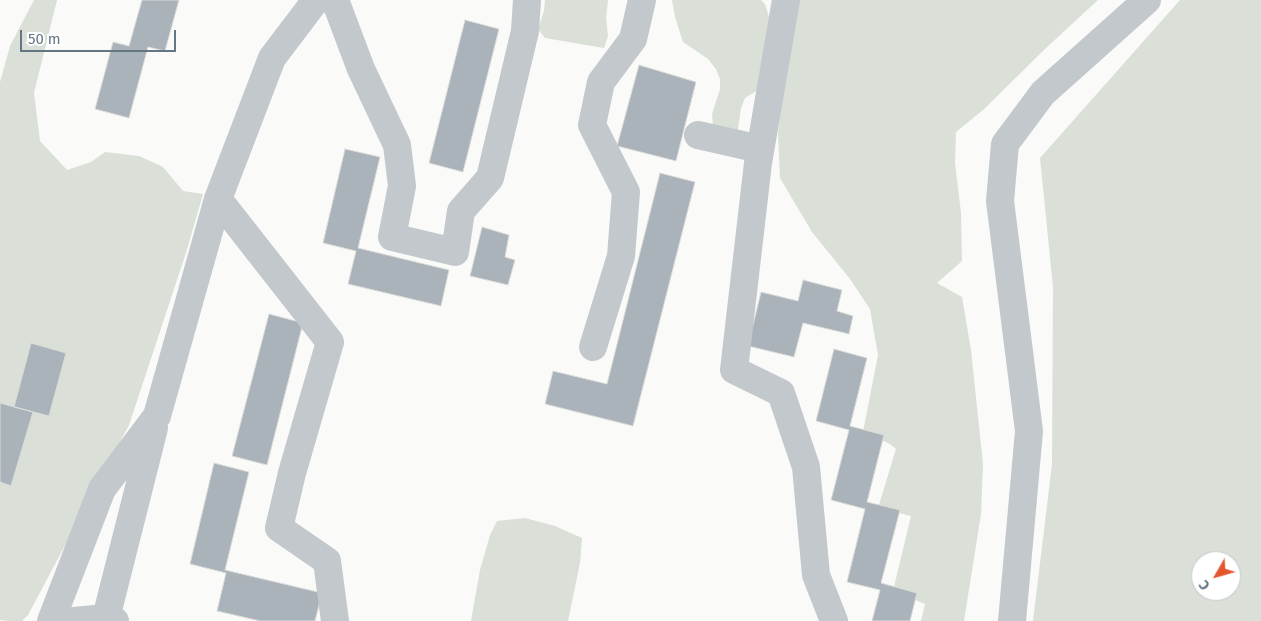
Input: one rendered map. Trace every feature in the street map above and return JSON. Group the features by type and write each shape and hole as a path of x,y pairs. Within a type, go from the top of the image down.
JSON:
{"street":[{"path":"74,621 110,620 157,416 218,199 272,58 316,0"},
{"path":"335,0 361,69 397,145 402,186 392,237 455,252 461,211 490,178 525,31 527,0"},
{"path":"592,347 620,256 626,192 592,125 601,82 633,39 642,0"},
{"path":"1012,621 1029,431 1000,201 1005,144 1043,93 1147,0"},
{"path":"783,2 760,149 734,370 781,393 806,467 816,576 834,621"},
{"path":"698,135 760,149"},
{"path":"218,199 330,342 292,473 279,528 328,561 335,621"},
{"path":"51,621 102,489 157,416"}],"shaded area":[{"path":"34,0 57,0 34,93 40,141 67,170 91,162 105,152 139,156 163,167 183,191 203,194 186,253 129,425 28,615 22,621 9,621 0,620 0,82 10,46"},
{"path":"545,0 608,0 606,18 608,36 604,48 545,38 538,29 544,11"},
{"path":"672,0 761,0 765,4 769,17 768,35 758,90 745,98 741,108 737,136 713,126 712,114 720,89 720,79 716,69 708,59 683,42"},
{"path":"798,0 1098,0 983,110 956,132 955,163 961,213 962,261 937,283 962,297 971,350 983,464 981,514 964,621 921,621 925,604 893,591 911,516 878,508 896,449 890,444 863,432 878,355 870,309 850,279 812,232 780,178 778,133 786,68"},
{"path":"1180,0 1261,0 1261,621 1033,621 1052,464 1053,287 1040,158"},
{"path":"525,518 555,526 582,538 580,563 568,621 471,621 480,570 490,535 497,521"}],"building":[{"path":"142,0 179,0 165,51 148,47 129,118 95,109 113,42 129,46"},
{"path":"465,20 499,29 463,172 429,163"},
{"path":"639,65 696,82 676,161 617,146"},
{"path":"345,149 380,157 358,248 449,270 441,306 348,284 356,251 323,243"},
{"path":"660,173 695,182 633,426 545,404 553,371 607,384"},
{"path":"482,227 509,235 505,257 515,260 508,285 470,276"},
{"path":"803,280 842,290 837,311 853,316 849,334 803,323 794,357 748,346 761,292 798,301"},
{"path":"269,314 303,323 267,465 232,456"},
{"path":"31,343 66,353 49,416 14,407"},
{"path":"834,349 867,358 850,426 884,435 867,502 900,510 881,583 917,593 910,621 872,621 880,590 847,582 865,509 831,500 849,430 816,421"},
{"path":"0,403 33,412 11,486 0,482"},
{"path":"214,463 249,472 225,570 322,593 315,621 260,621 217,611 226,573 190,564"}]}
